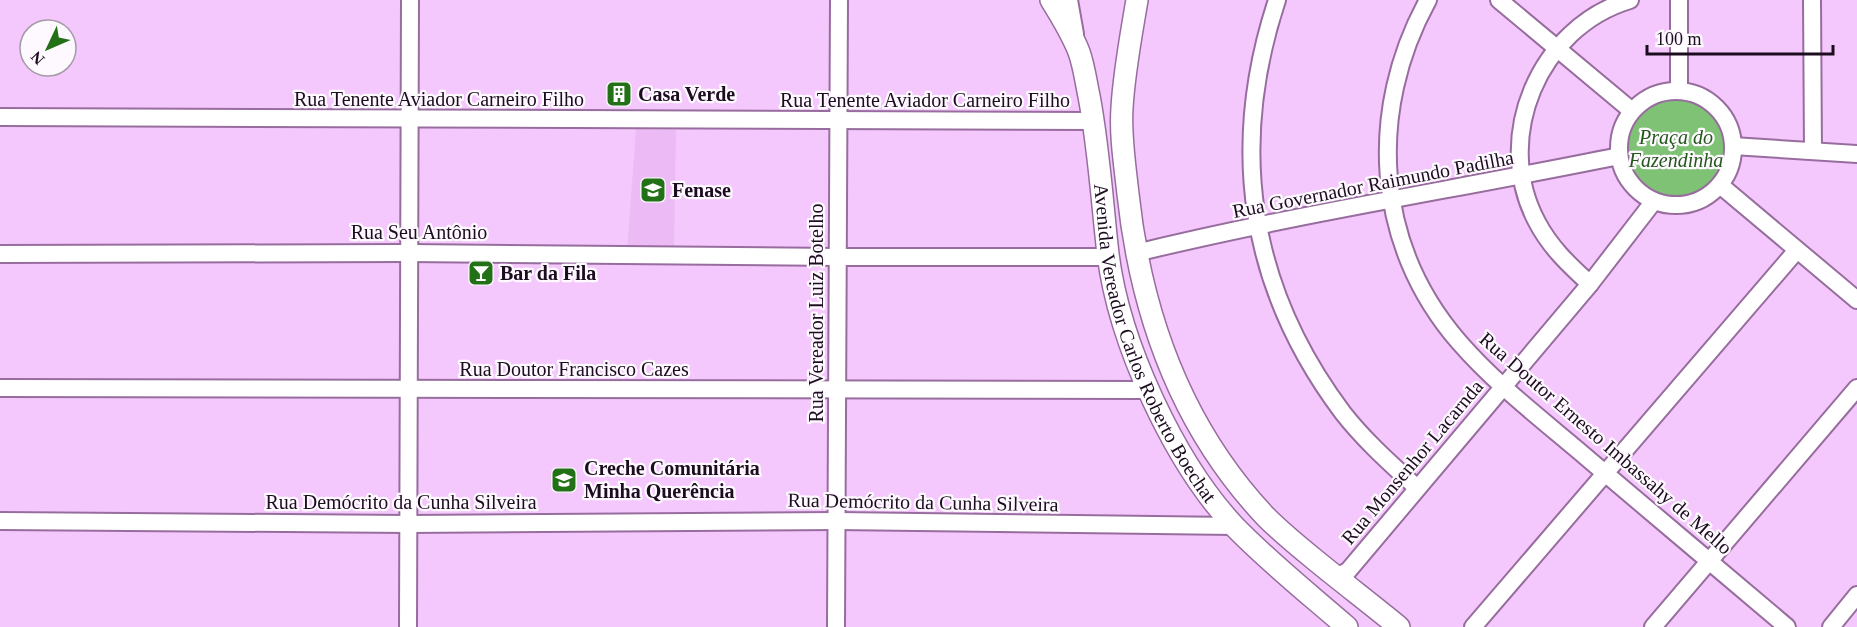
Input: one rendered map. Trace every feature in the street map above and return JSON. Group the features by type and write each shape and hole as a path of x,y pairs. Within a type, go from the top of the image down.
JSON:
{"main road":[{"path":"1051,0 1079,51"},
{"name":"Avenida Vereador Carlos Roberto Boechat","path":"1137,0 1122,110 1125,172 1136,253 1150,314 1161,345 1196,420 1226,468 1267,518 1399,627"},
{"name":"Avenida Vereador Carlos Roberto Boechat","path":"1079,51 1094,121 1108,257 1121,317 1147,390 1199,482 1234,526 1292,581 1347,627"}],"street":[{"path":"408,627 410,0"},
{"name":"Rua Vereador Luiz Botelho","path":"836,627 839,0"},
{"name":"Avenida Vereador Carlos Roberto Boechat","path":"1069,0 1079,51"},
{"path":"1277,0 1263,42 1254,87 1251,127 1251,179 1258,227 1275,289 1290,328 1315,373 1345,415 1416,488"},
{"name":"Rua Doutor Ernesto Imbassahy de Mello","path":"1428,0 1403,53 1394,85 1387,148 1391,200 1400,237 1424,293 1459,342 1503,386 1787,627"},
{"path":"1499,0 1632,111"},
{"path":"1590,284 1546,238 1528,201 1522,176 1520,141 1527,101 1545,64 1557,48 1587,21 1604,10 1630,0"},
{"path":"1679,0 1679,91"},
{"path":"1812,0 1813,151"},
{"path":"1679,91 1703,98 1716,108 1730,129 1733,146 1729,169 1720,185 1706,197 1690,204 1672,205 1654,201 1637,191 1630,183 1619,156 1620,132 1632,111 1650,96 1679,91"},
{"name":"Rua Tenente Aviador Carneiro Filho","path":"0,117 1094,121"},
{"path":"1733,146 1857,154"},
{"name":"Rua Governador Raimundo Padilha","path":"1136,253 1619,156"},
{"path":"1720,185 1857,300"},
{"name":"Rua Monsenhor Lacarnda","path":"1336,577 1348,571 1590,284 1654,201"},
{"path":"1473,627 1797,250"},
{"name":"Rua Seu Antônio","path":"0,254 408,253 1108,257"},
{"name":"Rua Doutor Francisco Cazes","path":"0,388 1147,390"},
{"path":"1653,627 1857,388"},
{"name":"Rua Demócrito da Cunha Silveira","path":"0,521 408,524 837,521 1234,526"},
{"path":"1831,627 1857,596"}],"shaded area":[{"name":"Fenase","path":"636,129 676,130 674,253 627,251"}],"green space":[{"name":"Praça do Fazendinha","path":"1676,98 1704,106 1718,120 1726,148 1718,176 1704,190 1676,198 1648,190 1634,176 1626,148 1634,120 1648,106"}],"place":[{"name":"Casa Verde","path":"619,94"},
{"name":"Fenase","path":"653,190"},
{"name":"Bar da Fila","path":"481,273"},
{"name":"Creche Comunitária Minha Querência","path":"564,480"}]}
